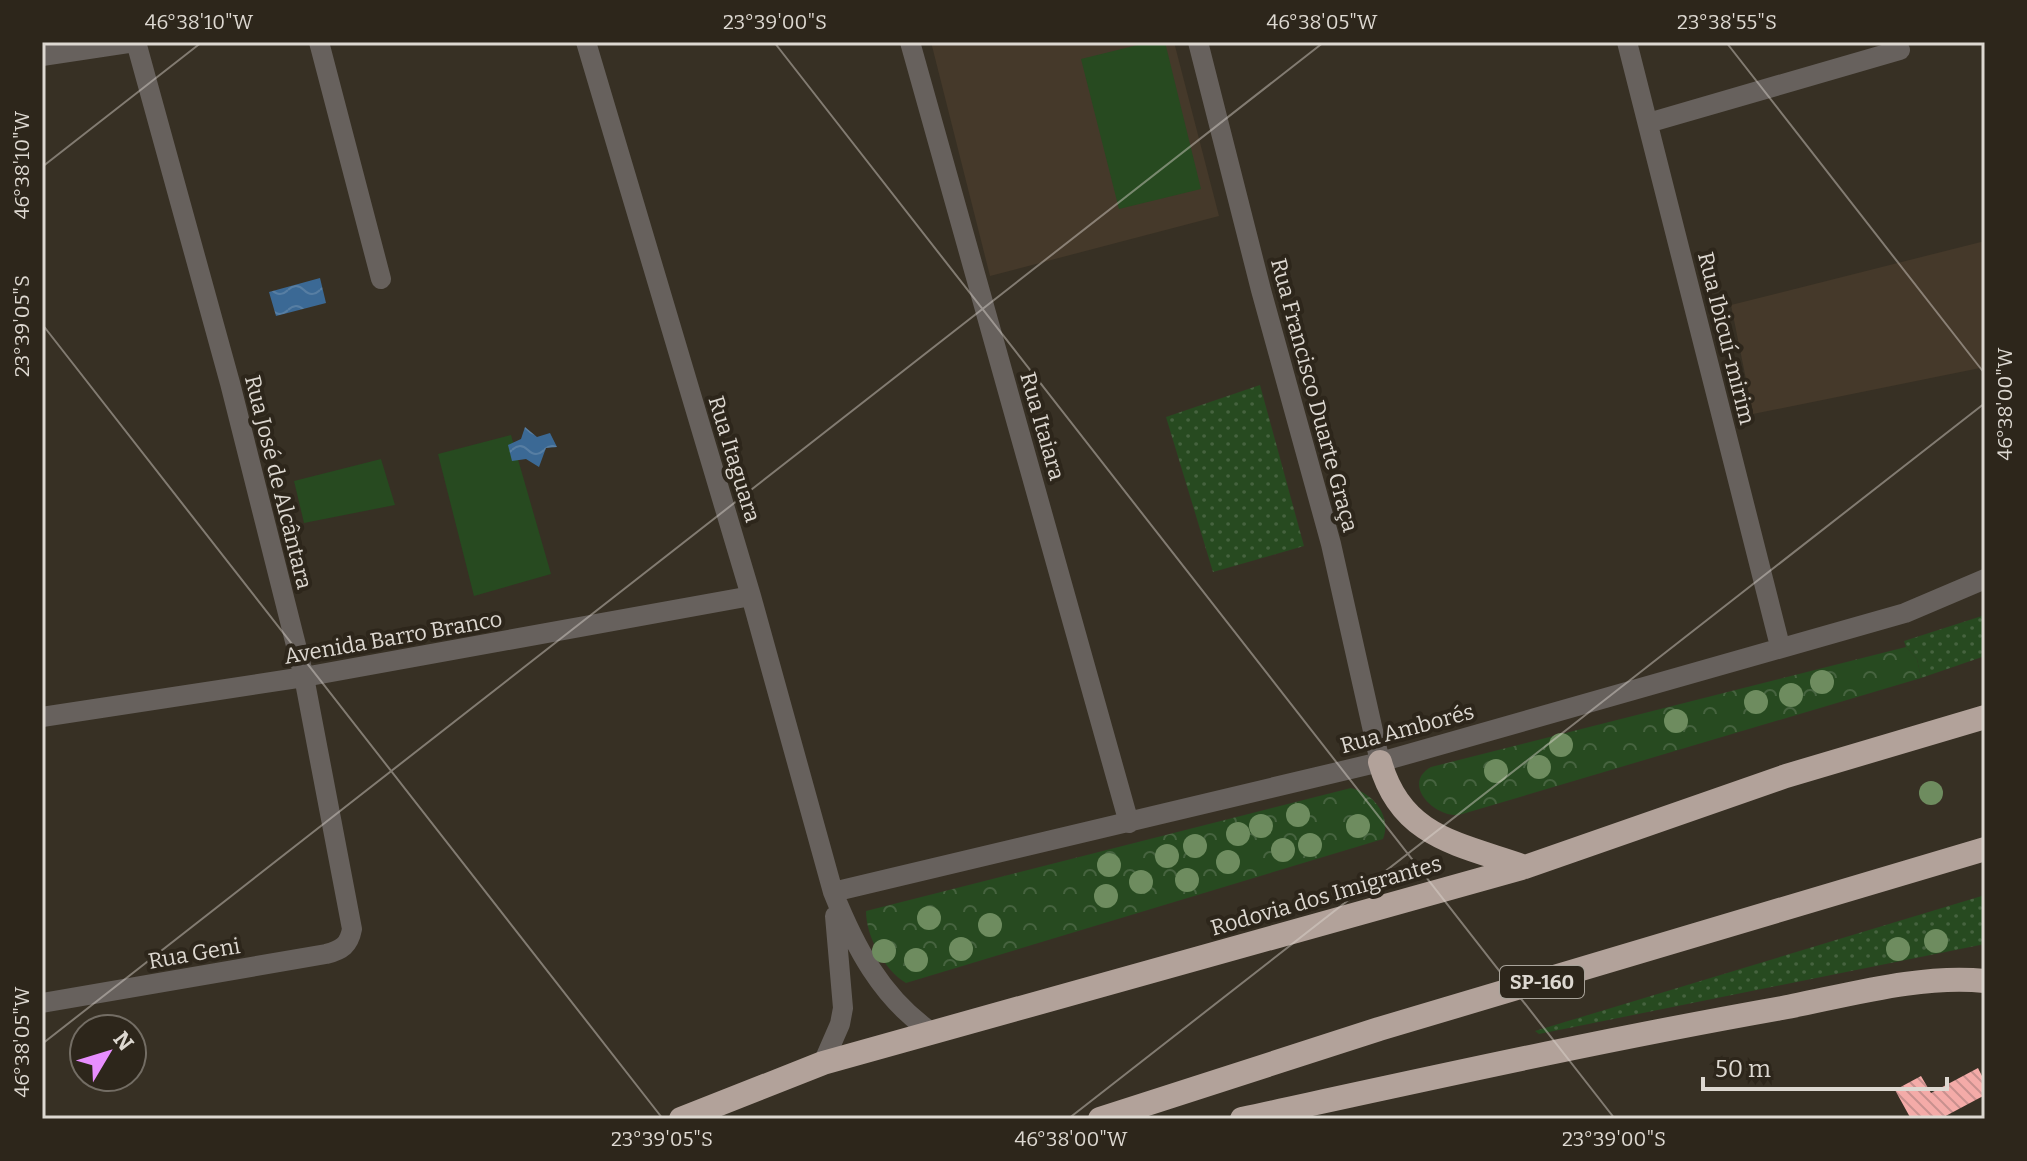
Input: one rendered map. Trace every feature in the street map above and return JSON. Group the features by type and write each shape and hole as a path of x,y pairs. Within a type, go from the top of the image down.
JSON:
{"highway":[{"name":"Rodovia dos Imigrantes","path":"681,1119 823,1063 1525,867 1786,776 1985,717"},
{"path":"1380,762 1385,778 1403,810 1435,836 1525,867"},
{"name":"SP-160","path":"1100,1119 1379,1029 1985,849"},
{"path":"1242,1119 1560,1050 1756,1012 1947,979 1985,981"}],"street":[{"path":"42,56 136,42"},
{"name":"Rua José de Alcântara","path":"136,42 230,383 304,677 351,916 350,940"},
{"path":"319,42 381,279"},
{"name":"Rua Itaguara","path":"586,42 751,596 833,892 851,938 874,976 896,1003 931,1032"},
{"name":"Rua Itaiara","path":"910,42 1129,823"},
{"name":"Rua Francisco Duarte Graça","path":"1198,42 1261,290 1331,544 1380,762"},
{"name":"Rua Ibicuí-mirim","path":"1627,42 1780,646"},
{"path":"1648,123 1900,50"},
{"name":"Rua Amborés","path":"833,892 1380,762 1905,613 1985,579"},
{"name":"Avenida Barro Branco","path":"42,717 304,677 751,596"},
{"name":"Rua Itaguara","path":"823,1063 840,1024 843,1008 833,892"},
{"name":"Rua Geni","path":"42,1003 326,954 341,950 350,940"}],"shaded area":[{"path":"931,42 1174,42 1219,216 990,276"},
{"path":"1985,241 1985,367 1753,414 1731,305"}],"green space":[{"path":"1150,42 1165,42 1201,189 1119,209 1081,59"},
{"path":"1260,385 1304,546 1213,572 1166,417"},
{"path":"511,435 551,574 474,596 438,454"},
{"path":"381,459 395,505 304,523 294,481"},
{"path":"1985,615 1985,656 1921,678 1917,659 1904,641"},
{"path":"1906,647 1917,659 1921,678 1459,815 1440,811 1424,798 1420,790 1419,782 1431,767"},
{"path":"1351,788 1367,795 1379,807 1385,822 1383,839 906,983 890,970 869,931 866,911"},
{"path":"1985,895 1985,944 1539,1034 1535,1031"}],"water":[{"path":"320,278 326,303 276,316 269,292"},
{"path":"525,427 537,437 550,433 557,447 546,448 539,467 526,459 512,461 508,445 521,439"}],"building":[{"path":"1978,1068 1985,1082 1985,1095 1940,1119 1911,1119 1895,1090 1921,1076 1931,1093"}]}
